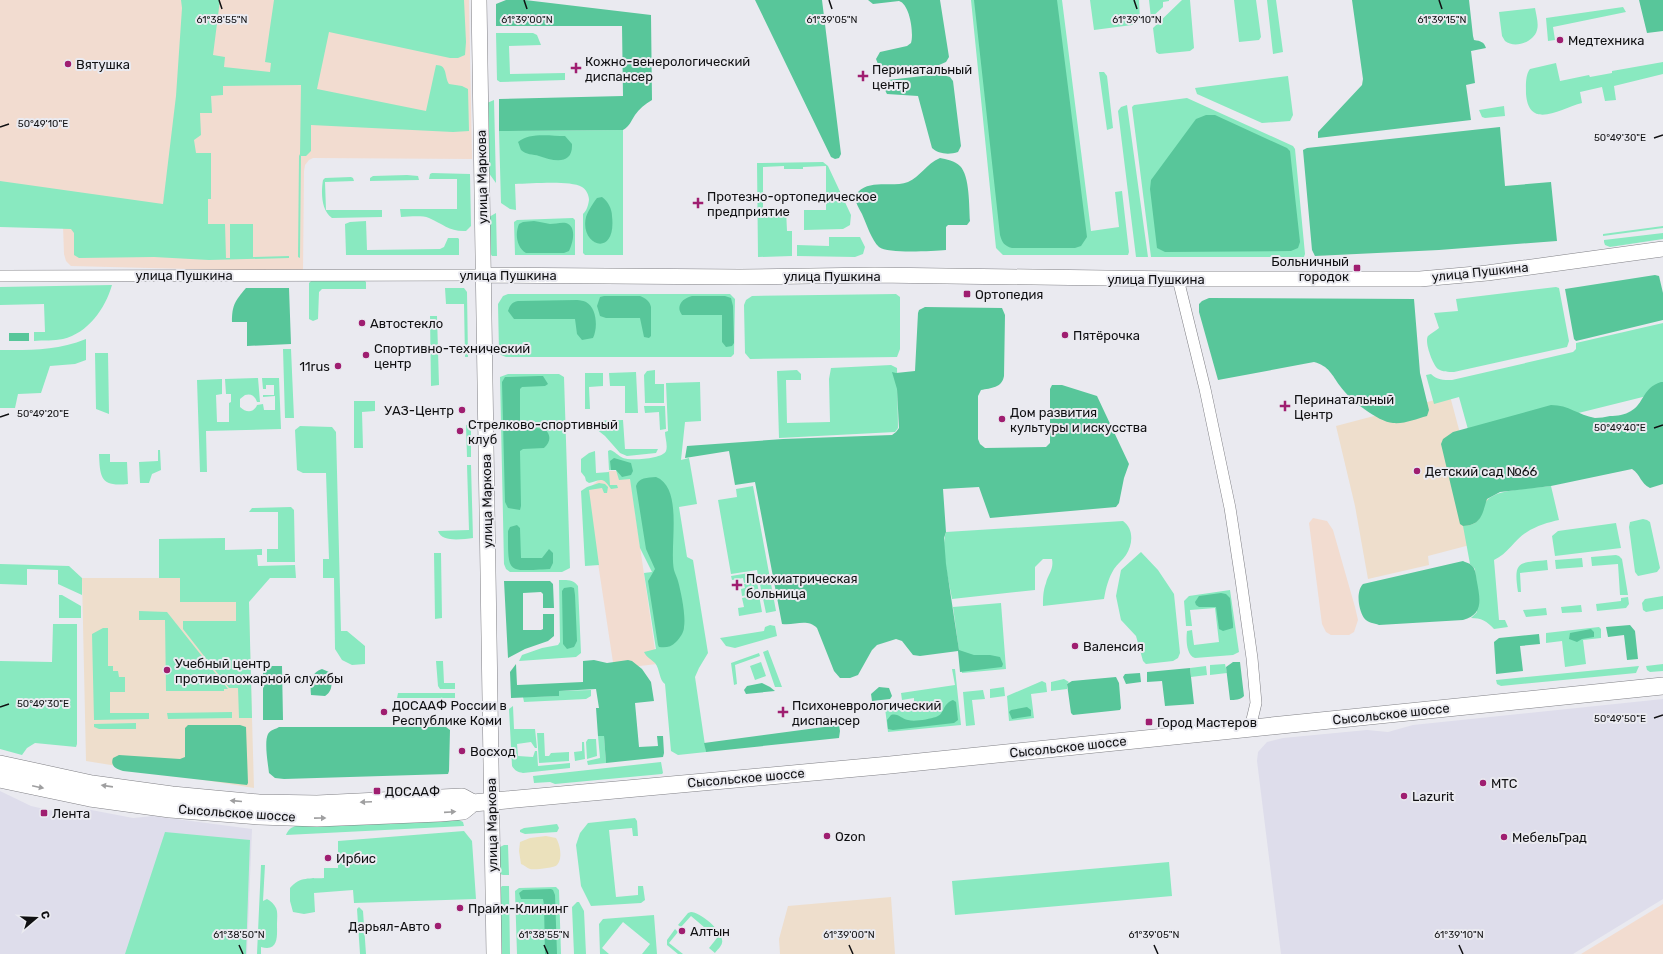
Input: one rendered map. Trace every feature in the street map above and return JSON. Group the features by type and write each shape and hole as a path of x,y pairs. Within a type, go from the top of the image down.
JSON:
{"main road":[{"name":"Сысольское шоссе","path":"0,764 92,784 172,795 259,802 317,804 462,797 473,803 883,766 1663,686"},
{"name":"Сысольское шоссе","path":"0,779 90,798 170,809 259,816 317,818 440,813 463,811 473,803"}],"street":[{"name":"улица Маркова","path":"479,0 494,954"},
{"name":"улица Пушкина","path":"0,276 883,275 1178,279 1437,278 1663,250"},
{"path":"1178,279 1205,389 1230,508 1252,658 1256,702 1250,728"}],"shaded area":[{"path":"0,0 469,0 472,159 313,158 309,160 305,165 304,171 303,272 71,266 66,261 64,254 63,226 0,223"},
{"name":"Детский сад №66","path":"1450,396 1461,437 1504,536 1428,556 1429,565 1368,579 1355,506 1336,426"},
{"path":"609,471 616,471 630,477 657,664 614,669 587,490"},
{"path":"1313,518 1327,521 1333,530 1358,620 1354,632 1349,635 1331,635 1326,632 1322,624 1309,523"},
{"name":"Учебный центр противопожарной службы","path":"82,578 248,578 254,788 86,761"},
{"path":"1663,699 1663,899 1573,954 1281,954 1257,761 1258,752 1267,742 1283,738 1367,730 1388,732 1413,725"},
{"path":"0,791 31,806 58,812 86,809 133,818 153,816 252,829 247,954 0,954"},
{"path":"891,897 895,954 780,954 779,939 788,906"},
{"path":"1663,904 1663,954 1581,954"}],"green space":[{"path":"181,0 220,0 213,55 225,57 224,67 270,72 271,63 265,62 274,0 464,0 466,42 465,55 458,58 450,58 329,32 317,89 426,111 436,65 440,65 444,69 449,84 462,86 468,89 469,131 453,132 311,125 311,151 306,156 301,156 300,258 298,257 301,85 223,86 223,95 211,96 212,113 200,113 201,135 194,140 196,153 211,153 211,199 208,199 208,224 225,224 226,258 230,258 230,224 253,224 253,257 289,256 289,258 209,260 154,257 79,258 74,255 74,233 71,229 0,227 0,181 163,204 176,96 182,8"},
{"path":"506,0 525,0 651,15 652,100 640,109 629,125 623,130 499,131 499,99 623,96 622,26 496,26 496,4"},
{"path":"755,0 822,0 841,154 839,158 835,159 831,157"},
{"path":"868,0 940,0 949,57 946,62 939,65 888,71 880,69 876,59 880,52 907,46 911,43 912,33 910,20 906,8 903,3 899,1 873,4"},
{"path":"971,0 1062,0 1091,231 1119,227 1115,192 1122,191 1129,252 1128,255 1003,255 996,248"},
{"path":"974,0 1057,0 1087,237 1081,246 1075,248 1012,248 1005,245 1002,240 1000,235"},
{"path":"1090,0 1139,0 1140,20 1132,25 1094,30"},
{"path":"1149,0 1169,1 1163,2 1163,7 1151,18"},
{"path":"1182,0 1190,0 1194,48 1190,51 1159,54 1156,52 1153,28"},
{"path":"1234,0 1256,0 1261,37 1259,40 1239,42"},
{"path":"1267,0 1276,0 1283,52 1273,54"},
{"path":"1352,0 1469,0 1474,40 1482,42 1486,48 1471,51 1475,83 1466,85 1471,120 1318,138 1318,132 1362,85 1363,79"},
{"path":"1639,0 1663,0 1663,31 1647,33"},
{"path":"1623,7 1626,12 1553,27 1555,40 1548,41 1546,18"},
{"path":"1535,8 1538,28 1532,38 1519,44 1505,41 1502,36 1499,12"},
{"path":"496,33 533,33 537,35 541,45 509,46 510,74 565,73 565,80 500,82 497,80"},
{"path":"1663,62 1663,74 1614,86 1616,100 1605,101 1602,87 1580,92 1582,103 1556,112 1540,114 1533,112 1528,105 1526,85 1527,74 1530,69 1556,63 1560,81 1589,75 1590,77 1612,73 1612,71"},
{"path":"1099,72 1104,72 1107,76 1113,128 1107,130"},
{"path":"940,74 950,77 953,81 961,146 958,152 955,153 940,153 932,148 918,96 887,94 885,89 888,80"},
{"path":"1288,76 1293,115 1290,121 1262,123 1197,94 1195,88"},
{"path":"1187,98 1293,146 1295,149 1305,254 1304,257 1151,257 1132,107 1134,105"},
{"path":"494,100 496,183 488,172 487,103"},
{"path":"1127,105 1148,257 1136,257 1118,111 1121,107"},
{"path":"1504,106 1505,116 1485,118 1482,117 1479,110"},
{"path":"1206,115 1215,115 1287,148 1290,151 1300,242 1298,248 1291,251 1165,252 1157,248 1150,189 1151,180 1196,119"},
{"path":"1500,127 1505,186 1551,182 1557,241 1439,250 1315,256 1312,250 1303,150 1307,148"},
{"path":"623,130 623,255 585,255 583,253 583,214 587,208 589,200 587,192 582,187 559,183 515,184 516,210 510,209 501,203 499,131"},
{"path":"534,136 565,136 572,144 571,151 566,159 561,160 525,153 521,150 518,142"},
{"path":"940,158 956,163 960,166 966,177 970,221 967,225 948,225 946,227 946,250 891,251 879,247 872,236 857,203 856,195 858,192 869,186 902,184 908,182"},
{"path":"823,162 828,166 851,215 850,225 843,229 804,230 804,210 826,210 826,166 803,167 803,169 784,169 784,166 763,167 763,210 786,210 787,231 792,231 792,256 758,257 757,163"},
{"path":"430,174 470,174 471,226 466,231 451,229 426,217 401,217 400,209 457,209 457,179 429,179"},
{"path":"373,176 418,176 419,180 370,181 370,178"},
{"path":"351,177 354,181 325,182 326,210 322,190 323,180 325,178"},
{"path":"602,197 608,203 611,211 612,230 609,238 604,243 598,244 592,241 585,227 586,217 591,207 597,198"},
{"path":"326,210 382,210 382,217 332,218 328,215"},
{"path":"496,213 497,256 492,256 490,253 489,217"},
{"path":"573,218 575,220 575,255 515,255 514,222 517,220"},
{"path":"366,221 367,250 440,249 444,247 448,238 458,238 459,255 346,255 345,224 350,222"},
{"path":"534,221 550,224 566,223 569,225 572,228 573,235 572,244 569,251 564,253 526,253 518,244 517,231 519,224"},
{"path":"1663,226 1663,228 1603,236 1603,234"},
{"path":"1663,233 1663,239 1610,247 1605,245 1604,242 1604,240"},
{"path":"829,237 860,237 865,247 863,254 855,257 797,256 797,245 829,246"},
{"path":"1655,275 1659,276 1663,293 1663,320 1576,341 1574,339 1565,289"},
{"path":"312,280 364,280 366,282 366,289 322,289 319,292 318,319 313,321 309,319 309,283"},
{"path":"112,285 105,303 88,326 72,336 60,340 34,341 34,332 45,332 44,304 0,305 0,287"},
{"path":"1556,287 1559,288 1569,341 1567,347 1454,372 1442,371 1436,367 1427,343 1428,336 1439,328 1434,313 1458,311 1456,299"},
{"path":"246,288 289,288 291,344 247,346 247,322 232,322 235,304 239,296"},
{"path":"445,288 464,288 467,292 468,357 465,357 464,304 446,304"},
{"path":"508,294 730,294 735,299 734,354 731,357 506,357 501,355 499,351 498,304 503,296"},
{"path":"896,294 900,297 900,349 897,357 750,359 745,353 744,305 746,300 752,296"},
{"path":"640,296 647,300 651,307 651,336 649,338 644,337 640,318 606,318 600,316 597,306 600,297"},
{"path":"692,296 725,296 731,298 733,306 734,343 732,346 726,347 722,342 722,315 682,315 679,309 681,303"},
{"path":"1209,298 1414,299 1420,373 1429,410 1427,416 1402,423 1387,422 1380,419 1364,409 1350,397 1327,368 1314,362 1218,380 1199,312 1199,304"},
{"path":"577,300 586,302 590,305 594,313 596,318 596,329 593,338 582,340 577,334 575,319 514,319 508,311 514,302 518,301"},
{"path":"925,307 1002,308 1005,315 1003,380 996,387 981,390 978,396 978,439 980,444 985,448 1046,447 1050,443 1050,389 1052,385 1062,385 1097,396 1129,464 1124,478 1119,503 1116,507 990,518 979,487 943,489 946,532 944,538 946,564 959,650 974,655 990,655 1000,657 1003,664 1002,667 960,672 958,651 920,656 913,655 902,641 896,639 877,645 872,650 858,675 850,678 840,678 834,671 817,628 809,623 782,624 755,482 735,485 729,451 685,458 687,446 783,439 892,435 899,428 897,389 892,372 915,371 918,313 919,310"},
{"path":"430,316 437,316 439,385 431,386"},
{"path":"1663,323 1663,392 1446,446 1469,433 1459,397 1434,404 1426,375 1431,374 1440,379 1452,380 1573,352 1576,349 1576,343"},
{"path":"9,333 29,333 29,341 9,341"},
{"path":"86,339 86,360 75,364 50,366 41,393 18,394 15,408 0,408 0,350 33,350 54,348"},
{"path":"283,349 291,349 294,418 285,418"},
{"path":"95,353 108,353 109,414 96,409"},
{"path":"891,365 897,368 898,428 895,432 779,438 777,371 797,370 801,374 801,380 786,380 787,423 830,422 829,379 831,368"},
{"path":"655,370 655,384 664,384 664,403 645,403 644,375 647,371"},
{"path":"636,372 638,413 625,413 625,386 610,386 609,373"},
{"path":"585,373 603,373 603,386 589,387 590,409 585,409"},
{"path":"508,374 559,374 564,377 570,568 562,572 510,572 506,569 504,564 500,377"},
{"path":"543,376 548,384 545,386 522,387 520,389 520,425 522,427 545,429 549,436 549,441 544,448 523,449 520,451 521,506 520,510 508,508 505,502 502,382 505,377"},
{"path":"258,378 260,402 257,402 254,397 247,394 240,399 240,407 247,411 252,411 257,405 263,404 264,410 275,410 275,396 263,397 263,395 274,395 274,385 266,385 266,389 263,389 262,378 279,378 281,429 206,431 207,472 200,472 197,380 222,379 222,394 216,395 217,422 229,422 229,403 231,402 231,394 226,394 225,379"},
{"path":"700,382 701,421 685,422 681,460 689,458 697,504 679,507 687,557 693,560 708,653 695,677 706,752 678,755 671,751 665,684 662,680 657,665 646,656 644,652 656,649 644,573 652,572 640,548 630,479 619,480 616,470 609,470 608,451 610,450 627,459 646,459 664,454 667,447 665,432 668,431 666,383"},
{"path":"1663,382 1663,484 1650,488 1644,484 1632,469 1551,486 1500,492 1487,499 1478,521 1463,526 1460,524 1441,444 1443,439 1453,432 1551,405 1568,408 1583,415 1595,418 1624,414 1635,408 1650,388"},
{"path":"354,401 375,401 375,411 362,412 363,448 354,448"},
{"path":"644,406 665,406 666,429 660,430 659,412 645,413"},
{"path":"623,420 625,449 658,449 656,453 627,456 620,453 605,436 590,424 590,421"},
{"path":"471,424 471,457 467,457 466,425"},
{"path":"300,426 332,427 336,432 341,631 347,631 365,646 365,664 352,665 342,660 335,649 334,578 323,578 323,559 329,559 326,473 303,473 297,470 295,430"},
{"path":"158,450 160,450 161,470 152,474 149,483 140,483 139,462 158,461"},
{"path":"595,451 596,473 609,472 610,485 617,485 618,488 611,489 606,482 602,480 589,483 586,481 581,472 581,459 589,453"},
{"path":"99,454 110,454 110,462 127,462 128,484 112,484 104,479 101,475"},
{"path":"614,458 631,463 633,471 631,475 622,477 616,470 611,470 610,461"},
{"path":"467,465 471,465 473,538 448,539 440,535 438,531 469,530"},
{"path":"656,477 665,483 670,493 673,505 673,560 674,570 678,580 683,604 684,617 683,633 676,642 668,647 659,647 658,645 648,581 655,569 646,549 636,486 641,479"},
{"path":"599,483 605,484 608,487 607,493 604,493 602,488 589,490 599,565 585,566 581,491 587,487"},
{"path":"753,486 776,611 766,613 757,570 731,574 718,500 737,497 736,489"},
{"path":"1551,486 1559,520 1543,524 1527,532 1503,554 1494,560 1499,620 1505,620 1508,627 1494,629 1484,620 1471,618 1477,612 1475,569 1470,564 1463,526 1471,525 1476,522 1485,504 1493,496 1513,490"},
{"path":"291,507 294,510 295,562 267,562 267,549 278,549 278,512 249,512 252,508"},
{"path":"1643,519 1650,522 1660,568 1657,572 1638,576 1635,572 1629,527 1630,522"},
{"path":"1123,521 1127,524 1131,532 1131,542 1126,555 1115,567 1112,573 1104,599 1043,606 1044,589 1052,569 1052,559 1043,559 1035,567 1035,590 952,599 944,556 944,539 946,532"},
{"path":"1616,523 1621,548 1555,556 1552,536 1558,531"},
{"path":"517,525 520,528 521,558 542,558 549,549 553,553 553,563 550,569 518,569 513,567 510,563 508,531 510,527"},
{"path":"225,538 225,550 262,549 262,555 257,555 258,566 295,565 296,578 270,578 249,602 252,718 239,718 238,688 229,688 183,629 183,621 236,621 236,602 180,602 180,578 159,578 159,539"},
{"path":"1141,552 1158,570 1174,594 1180,653 1178,658 1173,661 1146,664 1143,661 1136,636 1121,620 1116,596 1121,570"},
{"path":"434,553 441,553 442,618 435,619"},
{"path":"1616,555 1622,559 1628,595 1620,595 1618,564 1592,566 1591,557"},
{"path":"1582,558 1583,567 1556,569 1555,560"},
{"path":"1547,560 1548,570 1520,573 1521,592 1518,592 1516,574 1520,565 1524,563"},
{"path":"1463,561 1471,565 1474,569 1479,594 1479,605 1474,614 1470,617 1463,620 1379,625 1369,622 1364,618 1360,610 1359,600 1359,591 1363,584"},
{"path":"0,564 69,566 82,578 82,595 58,584 58,570 27,569 27,585 0,584"},
{"path":"755,572 756,580 744,583 743,578 732,580 731,576"},
{"path":"559,580 572,581 578,586 581,653 576,657 519,661 522,655 542,648 558,645 560,642"},
{"path":"504,581 550,581 553,584 554,608 543,608 543,594 541,592 523,593 523,630 543,629 543,614 554,614 554,636 548,641 525,649 508,658"},
{"path":"757,582 759,593 742,596 741,589 745,588 744,584"},
{"path":"564,588 574,588 575,595 577,641 574,647 567,649 563,644 562,591"},
{"path":"1230,590 1239,652 1233,655 1195,658 1188,650 1187,631 1192,630 1194,645 1219,642 1215,608 1190,610 1192,626 1186,626 1184,601 1189,596"},
{"path":"1221,593 1226,594 1230,598 1233,624 1233,628 1223,631 1219,629 1216,607 1199,607 1195,602 1199,596"},
{"path":"59,595 62,595 81,606 81,618 59,618"},
{"path":"759,595 762,612 739,616 738,608 744,607 742,598"},
{"path":"1663,596 1663,609 1646,612 1643,610 1642,603 1645,599"},
{"path":"1628,597 1629,604 1626,608 1597,611 1596,604 1621,601 1621,598"},
{"path":"1001,603 1006,669 962,673 953,607"},
{"path":"1581,605 1582,612 1562,613 1561,607"},
{"path":"1546,608 1547,615 1526,617 1523,610"},
{"path":"139,611 167,612 228,689 224,689 224,691 166,691 165,620 139,620"},
{"path":"53,624 77,624 76,747 35,743 27,748 22,755 0,749 0,661 52,662"},
{"path":"770,625 775,626 777,636 735,648 726,646 720,638 764,631 765,627"},
{"path":"1630,625 1635,631 1638,659 1627,660 1624,635 1608,637 1606,627"},
{"path":"1599,627 1601,629 1601,638 1583,640 1586,664 1565,667 1562,641 1546,643 1546,633"},
{"path":"103,628 108,628 108,666 113,666 113,671 118,671 119,677 125,677 125,692 110,692 110,713 149,713 149,719 94,720 92,634"},
{"path":"1591,629 1594,632 1594,637 1582,639 1577,642 1569,639 1570,633"},
{"path":"1539,634 1540,644 1520,646 1523,671 1496,674 1494,642 1499,638"},
{"path":"768,650 782,687 775,687 763,652"},
{"path":"759,653 760,656 735,665 737,684 734,685 731,663"},
{"path":"594,660 607,663 628,660 632,661 642,669 651,682 654,701 635,703 639,747 658,746 657,736 663,736 663,757 606,763 604,736 598,736 596,708 599,708 596,689 559,691 559,696 511,698 510,672 516,664 517,685 583,682 583,661"},
{"path":"436,661 443,661 444,683 455,683 455,689 440,689 438,686"},
{"path":"761,662 766,676 755,680 750,666"},
{"path":"1233,662 1240,662 1244,696 1239,699 1230,700 1226,667"},
{"path":"1225,664 1227,673 1210,675 1210,665"},
{"path":"1663,664 1663,671 1650,672 1647,670 1646,666"},
{"path":"268,666 282,666 283,720 263,720 263,673"},
{"path":"1206,666 1207,675 1191,677 1190,668"},
{"path":"1639,666 1636,673 1501,686 1497,684 1496,680"},
{"path":"1190,668 1194,704 1165,706 1162,681 1147,682 1147,672"},
{"path":"322,669 329,672 332,685 330,691 325,696 311,695 311,683 313,676"},
{"path":"952,669 955,669 961,725 888,732 885,708 914,703 914,698 902,700 901,693 955,685"},
{"path":"1140,673 1141,682 1126,684 1123,677 1125,674"},
{"path":"1116,677 1119,683 1120,710 1073,715 1071,713 1067,684 1072,681"},
{"path":"1064,679 1069,682 1067,684 1067,689 1051,691 1051,682"},
{"path":"1042,681 1046,683 1047,692 1031,694 1034,718 1009,721 1007,696"},
{"path":"762,683 775,691 746,694 744,690 747,686"},
{"path":"879,687 889,688 892,696 890,699 872,701 871,694"},
{"path":"1004,687 1005,696 990,698 990,689"},
{"path":"591,690 591,696 586,699 524,702 523,697 559,696 559,691"},
{"path":"983,690 985,699 972,700 975,725 966,726 963,692"},
{"path":"398,693 455,693 455,698 397,698"},
{"path":"953,700 956,702 958,720 954,723 893,730 888,729 887,720 891,715 896,715 911,721 933,718 939,716 947,704"},
{"path":"513,706 514,729 535,729 537,748 535,748 531,742 517,744 518,756 533,757 535,751 537,751 538,766 570,763 570,768 523,773 514,769 512,766 509,709"},
{"path":"1027,707 1031,710 1031,716 1012,719 1009,712 1011,710"},
{"path":"232,712 232,718 168,719 167,713"},
{"path":"136,723 136,729 99,729 94,727 94,724"},
{"path":"188,725 240,725 246,727 247,785 123,771 113,765 113,758 119,755 180,759 185,757 185,728"},
{"path":"839,725 839,738 706,752 704,743"},
{"path":"279,727 446,727 450,730 449,771 448,774 284,779 275,778 269,773 266,742 268,734"},
{"path":"537,733 544,733 545,756 549,756 551,753 569,752 569,761 539,763"},
{"path":"604,735 606,763 588,765 587,761 600,758 598,736"},
{"path":"588,739 596,739 597,756 587,759 586,742"},
{"path":"582,742 584,742 585,759 575,761 574,752 582,751"},
{"path":"661,762 662,774 555,784 550,782 534,783 533,776"},
{"path":"635,818 637,821 638,836 633,836 632,828 609,830 616,897 638,895 638,886 643,886 645,900 641,903 591,906 581,886 576,845 580,833 588,823"},
{"path":"457,819 463,822 464,826 286,835 290,829 296,826"},
{"path":"557,824 559,828 557,832 525,834 520,832 520,830 524,828"},
{"path":"464,831 472,841 476,899 354,903 353,890 314,893 315,912 304,914 293,912 290,901 290,888 301,880 310,878 324,878 324,868 338,868 338,841"},
{"path":"165,832 250,840 246,954 125,954"},
{"path":"508,845 509,875 500,874 500,847"},
{"path":"1169,862 1172,896 955,915 952,881"},
{"path":"261,865 265,865 263,901 267,899 276,908 277,938 274,945 267,948 261,947 261,954 257,954"},
{"path":"502,886 509,886 510,954 500,954 500,888"},
{"path":"556,887 559,890 561,954 517,954 515,891 519,888"},
{"path":"551,889 555,895 557,954 545,954 543,899 521,899 519,893 523,890"},
{"path":"579,902 584,911 586,954 574,954 572,907"},
{"path":"359,907 363,911 366,954 360,954 357,909"},
{"path":"691,912 706,919 720,934 722,943 715,953 709,948 717,938 691,916 681,927 678,925 688,913"},
{"path":"654,915 657,954 642,954 650,944 623,922 602,948 609,954 600,954 599,924 603,919"},
{"path":"675,929 678,932 669,943 683,954 678,954 667,945 667,940"}],"sand":[{"path":"546,836 556,838 559,844 560,859 557,865 548,868 529,869 521,864 519,851 520,842 530,838"}],"place":[{"name":"Медтехника","path":"1560,40"},
{"name":"Вятушка","path":"68,64"},
{"name":"Кожно-венерологический диспансер","path":"576,68"},
{"name":"Перинатальный центр","path":"863,76"},
{"name":"Протезно-ортопедическое предприятие","path":"698,203"},
{"name":"Больничный городок","path":"1357,268"},
{"name":"Ортопедия","path":"967,294"},
{"name":"Автостекло","path":"362,323"},
{"name":"Пятёрочка","path":"1065,335"},
{"name":"Спортивно-технический центр","path":"366,355"},
{"name":"11rus","path":"338,366"},
{"name":"Перинатальный Центр","path":"1285,406"},
{"name":"УАЗ-Центр","path":"462,410"},
{"name":"Дом развития культуры и искусства","path":"1002,419"},
{"name":"Стрелково-спортивный клуб","path":"460,431"},
{"name":"Детский сад №66","path":"1417,471"},
{"name":"Психиатрическая больница","path":"737,585"},
{"name":"Валенсия","path":"1075,646"},
{"name":"Учебный центр противопожарной службы","path":"167,670"},
{"name":"ДОСААФ России в Республике Коми","path":"384,712"},
{"name":"Психоневрологический диспансер","path":"783,712"},
{"name":"Город Мастеров","path":"1149,722"},
{"name":"Восход","path":"462,751"},
{"name":"МТС","path":"1483,783"},
{"name":"ДОСААФ","path":"377,791"},
{"name":"Lazurit","path":"1404,796"},
{"name":"Лента","path":"44,813"},
{"name":"Ozon","path":"827,836"},
{"name":"МебельГрад","path":"1504,837"},
{"name":"Ирбис","path":"328,858"},
{"name":"Прайм-Клининг","path":"460,908"},
{"name":"Дарьял-Авто","path":"438,926"},
{"name":"Алтын","path":"682,931"}]}
